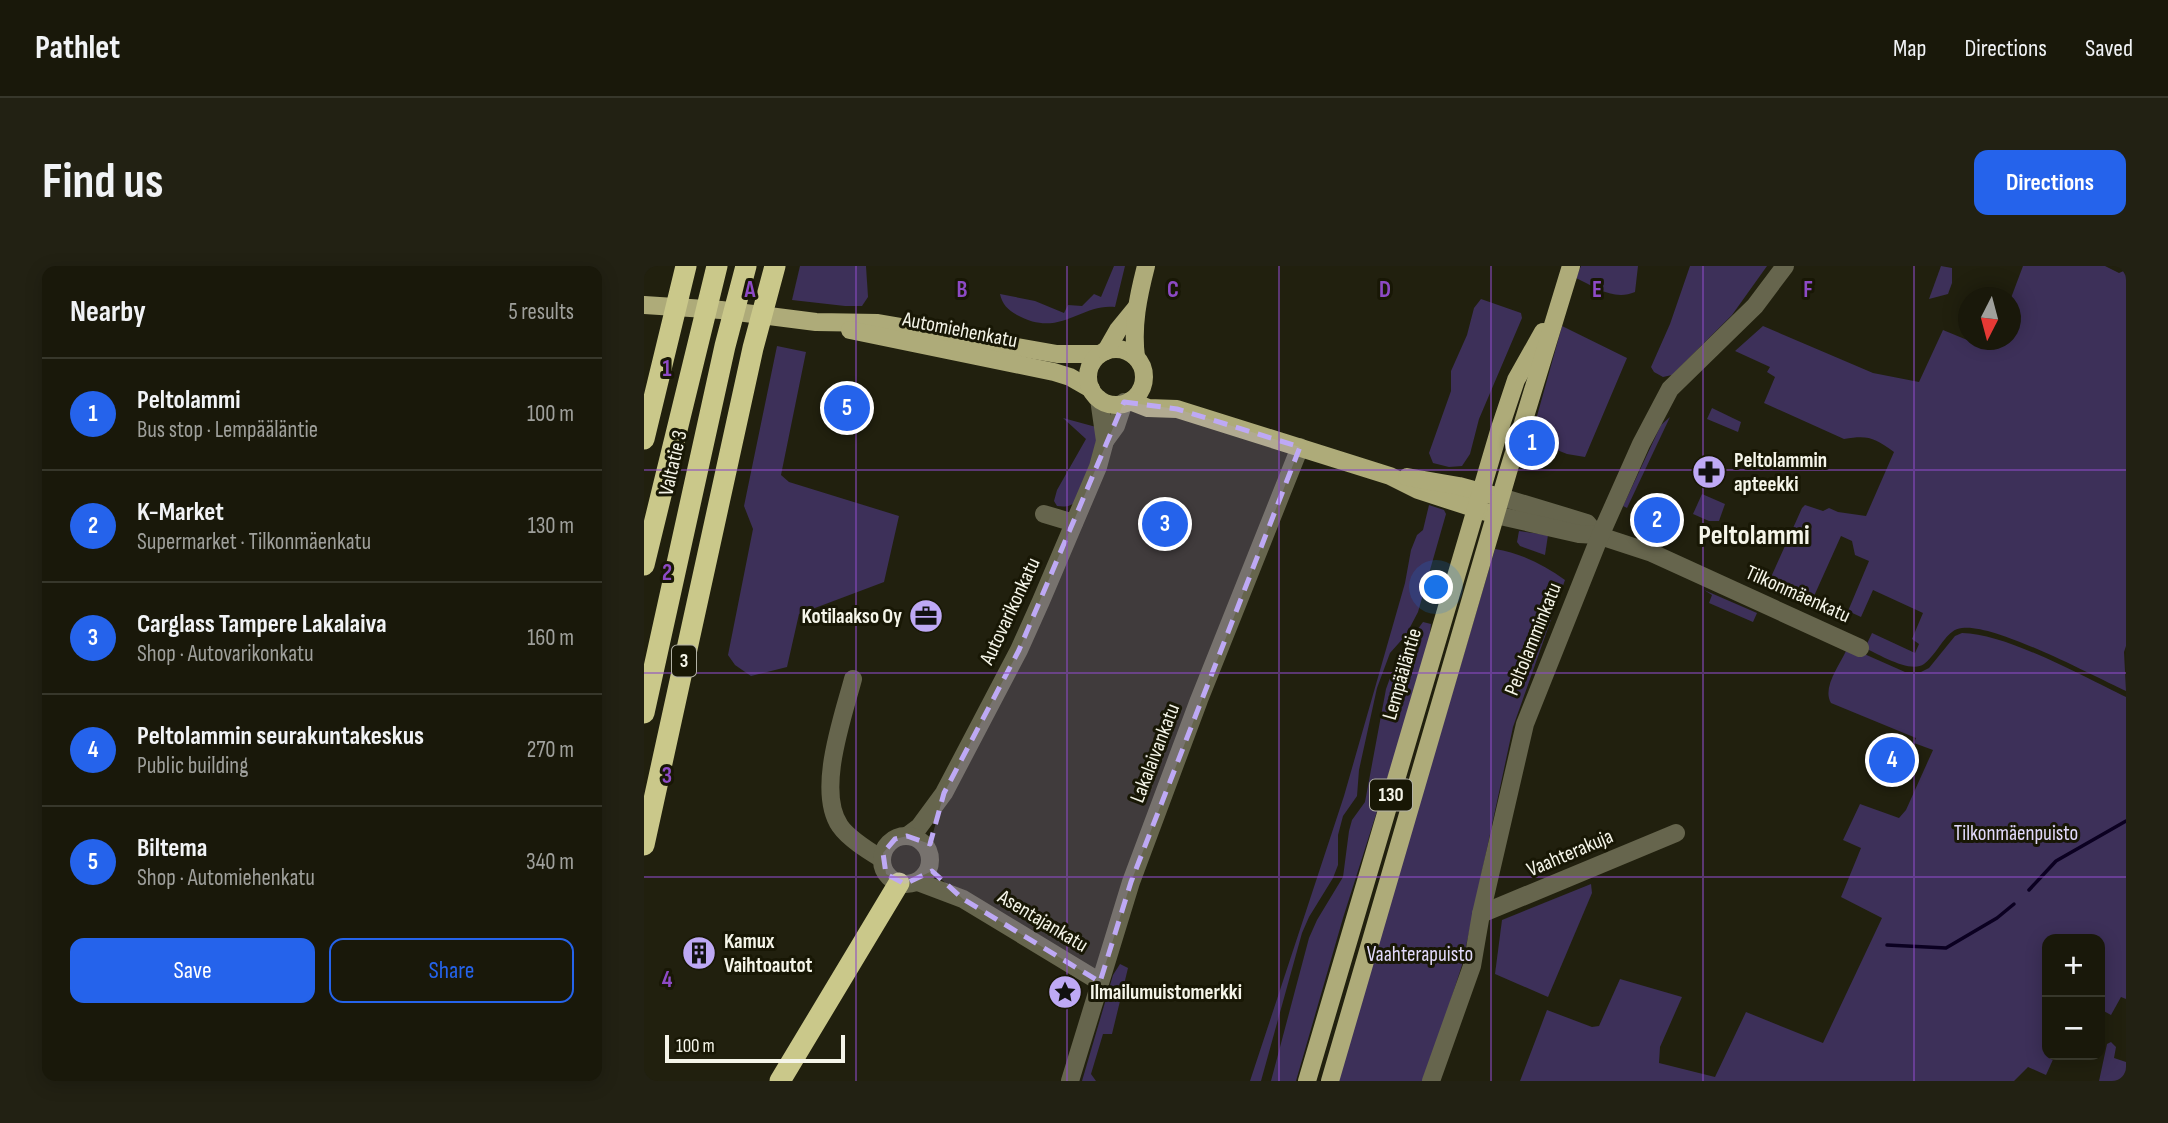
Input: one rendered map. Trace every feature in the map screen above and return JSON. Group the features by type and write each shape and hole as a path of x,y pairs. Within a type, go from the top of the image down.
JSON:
{"highway":[{"name":"Valtatie 3","path":"644,713 725,346 746,266"},
{"name":"3","path":"644,845 753,348 775,266"},
{"path":"644,439 684,275"},
{"name":"Valtatie 3","path":"644,565 714,276"},
{"path":"780,1081 908,882"}],"main road":[{"path":"1146,266 1136,308 1136,358 1153,391 1177,409"},
{"name":"Lempääläntie","path":"1330,1081 1571,266"},
{"name":"Lempääläntie","path":"1307,1081 1516,380 1563,288"},
{"name":"Automiehenkatu","path":"645,305 721,310 816,322 1054,372 1070,377 1095,394"},
{"path":"1136,308 1090,366 1088,374 1095,394 1116,404 1127,402 1148,408 1177,409 1393,477 1418,490 1476,509"},
{"name":"Automiehenkatu","path":"816,322 878,323 1058,354 1103,352"},
{"path":"1103,352 1122,350 1136,358"},
{"path":"1127,402 1139,392 1144,375"},
{"path":"1393,477 1400,476 1501,497"},
{"name":"Tilkonmäenkatu","path":"1476,509 1496,516"}],"street":[{"name":"Peltolamminkatu","path":"1431,1081 1472,966 1481,914 1525,724 1599,535 1670,389 1755,306 1785,266"},
{"name":"Autovarikonkatu","path":"1095,394 1105,441"},
{"name":"Autovarikonkatu","path":"907,836 919,827 944,793 1019,650 1093,481 1105,441 1116,426 1127,402"},
{"name":"Lakalaivankatu","path":"1070,1081 1131,882 1199,700 1300,447"},
{"name":"Tilkonmäenkatu","path":"1501,497 1587,523 1599,535"},
{"path":"1044,513 1074,523"},
{"name":"Tilkonmäenkatu","path":"1496,516 1579,534 1599,535 1651,553 1860,648"},
{"path":"853,679 834,752 831,775 832,805 841,828 875,842 886,851"},
{"name":"Autovarikonkatu","path":"929,858 944,793"},
{"name":"Vaahterakuja","path":"1481,914 1676,833"},
{"path":"907,836 922,842 929,858 924,877 908,882 886,874 886,851 907,836"},
{"name":"Asentajankatu","path":"929,858 963,899"},
{"name":"Asentajankatu","path":"908,882 963,899 1100,982"}],"highlighted area":[{"path":"1124,402 1177,409 1300,447 1131,882 1100,982 963,899 932,871 905,884 886,874 883,853 895,839 907,836 930,844 944,793 1019,650"}],"green space":[{"path":"800,266 866,266 868,297 862,306 792,300"},
{"path":"1114,266 1125,266 1115,307 1103,307 1058,322 1046,323 1017,315 1001,298 1000,294 1035,301 1064,313 1068,305 1082,306 1094,294 1101,297"},
{"path":"1581,266 1638,266 1635,292 1620,295 1597,289 1576,278"},
{"path":"1690,266 1767,266 1732,315 1672,375 1663,377 1651,367 1670,324"},
{"path":"1941,266 1952,268 1952,283 1948,294 1929,299"},
{"path":"2023,266 2105,266 2119,273 2126,270 2126,691 2020,642 1977,629 1962,628 1952,632 1924,664 1918,666 1911,667 1894,662 1865,648 1872,633 1915,653 1919,644 1912,639 1923,613 1873,590 1861,617 1848,611 1869,561 1855,555 1852,541 1841,536 1810,605 1767,586 1802,508 1805,505 1823,511 1829,508 1866,516 1894,452 1871,439 1844,439 1764,403 1775,377 1767,372 1770,367 1735,351 1763,326 1873,373 1919,382 1943,330 1958,336 1958,350 2021,350 2021,287 2015,287"},
{"path":"1481,299 1521,313 1522,318 1479,419 1470,454 1462,466 1449,467 1433,463 1429,453 1451,391 1451,371 1467,335 1474,308"},
{"path":"1562,326 1627,358 1585,457 1567,454 1542,444 1537,416"},
{"path":"777,346 806,352 781,475 789,482 899,516 884,582 799,614 787,667 751,676 735,665 728,655 753,529 744,506"},
{"path":"1712,408 1741,422 1738,432 1707,419"},
{"path":"1670,417 1627,508 1623,506 1661,425"},
{"path":"1063,418 1096,427 1096,436 1091,465 1077,501 1070,505 1057,506 1054,501 1057,490 1086,439"},
{"path":"1702,494 1725,504 1719,521 1709,521 1693,514"},
{"path":"1429,505 1444,510 1446,514 1418,612 1406,635 1390,653 1377,688 1359,770 1357,796 1343,816 1338,835 1338,865 1302,933 1261,1081 1250,1081 1344,796 1405,583 1411,550 1417,535 1423,530"},
{"path":"1519,531 1548,535 1545,555 1520,546 1517,542"},
{"name":"Vaahterapuisto","path":"1495,549 1532,560 1565,580 1513,727 1462,965 1425,1081 1337,1081"},
{"path":"1704,590 1757,613 1753,622 1709,603 1712,595"},
{"path":"1423,622 1431,624 1428,651 1343,918 1296,1081 1271,1081 1309,938 1343,877 1352,820 1365,802 1386,689 1398,656"},
{"name":"Tilkonmäenpuisto","path":"1962,633 1981,635 2023,648 2126,697 2126,999 2121,997 2111,1015 2105,1012 2105,934 2042,934 2042,1060 2053,1060 2046,1075 2028,1067 2014,1081 1520,1081 1547,1010 1592,1027 1599,1026 1620,979 1682,997 1660,1047 1659,1063 1715,1077 1746,1012 1823,1043 1882,918 1841,897 1861,848 1843,840 1860,804 1899,818 1906,810 1933,750 1914,743 1916,738 1831,703 1830,684 1846,651 1857,655 1862,653 1905,672 1921,672 1929,668 1955,636"},
{"path":"1591,884 1592,893 1548,997 1495,974 1502,920"},
{"path":"1120,964 1128,968 1112,1034 1103,1034 1091,1074 1096,1081 1082,1081 1113,975"},
{"path":"2111,1042 2116,1047 2114,1058 2126,1062 2126,1081 2099,1081 2107,1044"}],"waterway":[{"path":"2029,890 2056,861 2126,821"},
{"path":"1887,945 1946,948 1997,918 2014,904"}],"place":[{"name":"Biltema","path":"847,408"},
{"name":"Peltolammi","path":"1532,443"},
{"name":"Peltolammin apteekki","path":"1709,472"},
{"name":"K-Market","path":"1657,520"},
{"name":"Carglass Tampere Lakalaiva","path":"1165,524"},
{"name":"Kotilaakso Oy","path":"926,616"},
{"name":"Peltolammin seurakuntakeskus","path":"1892,760"},
{"name":"Kamux Vaihtoautot","path":"699,953"},
{"name":"Ilmailumuistomerkki","path":"1065,992"}],"district":[{"name":"Peltolammi","path":"1754,535"}]}
